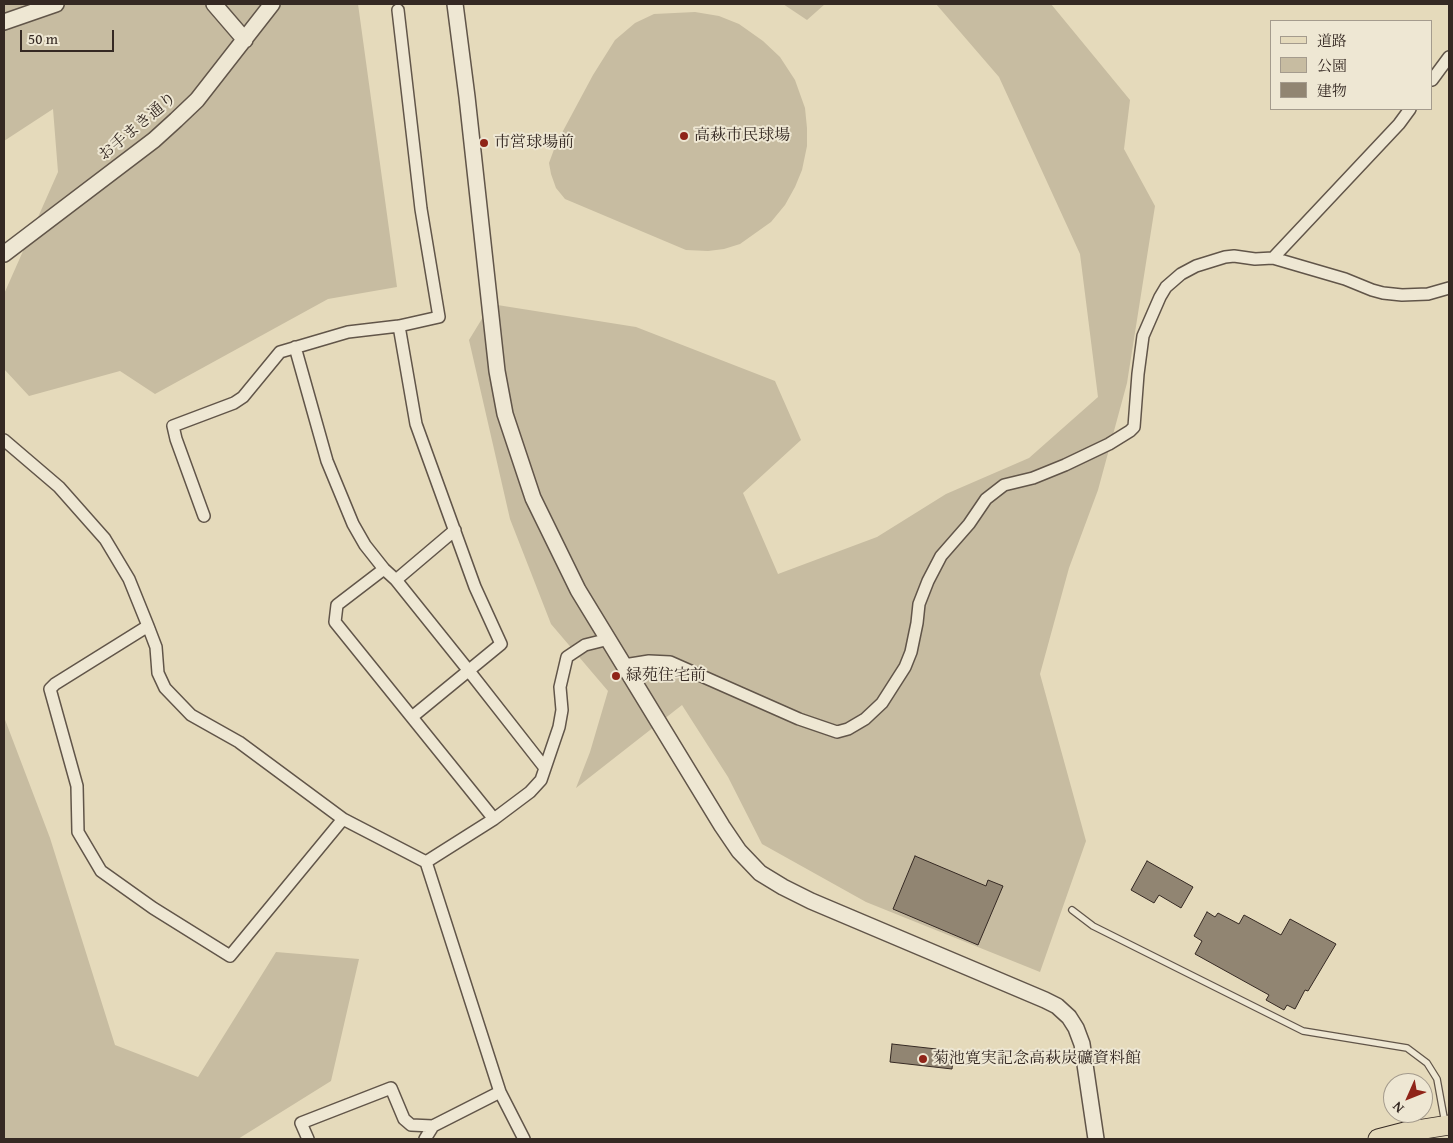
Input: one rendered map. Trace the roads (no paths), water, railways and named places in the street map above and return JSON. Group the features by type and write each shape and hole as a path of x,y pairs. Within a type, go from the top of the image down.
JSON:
{"main road":[{"path":"1378,1139 1447,1125"}],"street":[{"path":"4,22 55,4"},
{"path":"214,4 245,40"},
{"name":"お手まき通り","path":"4,254 154,140 197,100 272,4"},
{"path":"455,4 497,371 505,414 533,498 578,590 722,826 739,851 760,873 812,901 1045,1000 1057,1006 1069,1017 1076,1028 1082,1044 1096,1139"},
{"path":"204,516 173,426 234,403 243,397 280,352 348,332 399,326 439,318 421,209 398,10"},
{"path":"1433,79 1449,57"},
{"path":"1273,258 1399,124 1409,110"},
{"path":"624,665 649,661 670,662 799,719 837,732 848,729 865,719 885,698 904,668 911,652 918,623 919,604 928,581 941,556 969,524 986,499 1004,486 1033,478 1109,444 1134,427 1143,336 1166,287 1181,274 1196,266 1225,257 1273,258 1345,279 1383,293 1402,295 1428,294 1449,288"},
{"path":"399,326 416,424 475,587 501,644 412,717"},
{"path":"295,347 327,461 365,545 384,569 396,580 545,768"},
{"path":"4,440 59,487 105,539 129,579 148,626 156,647 158,673 166,688 191,715 239,742 342,819 426,862 500,1092 524,1139"},
{"path":"396,580 455,530"},
{"path":"384,569 337,605 335,622 494,819"},
{"path":"148,626 54,684 50,689 77,786 78,832 101,871 153,908 230,956 342,819"},
{"path":"426,862 494,819 530,792 541,780 559,727 562,710 560,687 567,657 585,645 609,639"},
{"path":"308,1139 301,1123 391,1088 404,1119 411,1125 433,1126 500,1092"},
{"path":"425,1139 433,1126"}],"lane":[{"path":"1072,910 1093,926 1303,1031 1407,1048 1428,1062 1436,1079 1447,1125"}],"place":[{"name":"高萩市民球場","path":"684,136"},
{"name":"市営球場前","path":"484,143"},
{"name":"緑苑住宅前","path":"616,676"},
{"name":"菊池寛実記念高萩炭礦資料館","path":"923,1059"}]}
